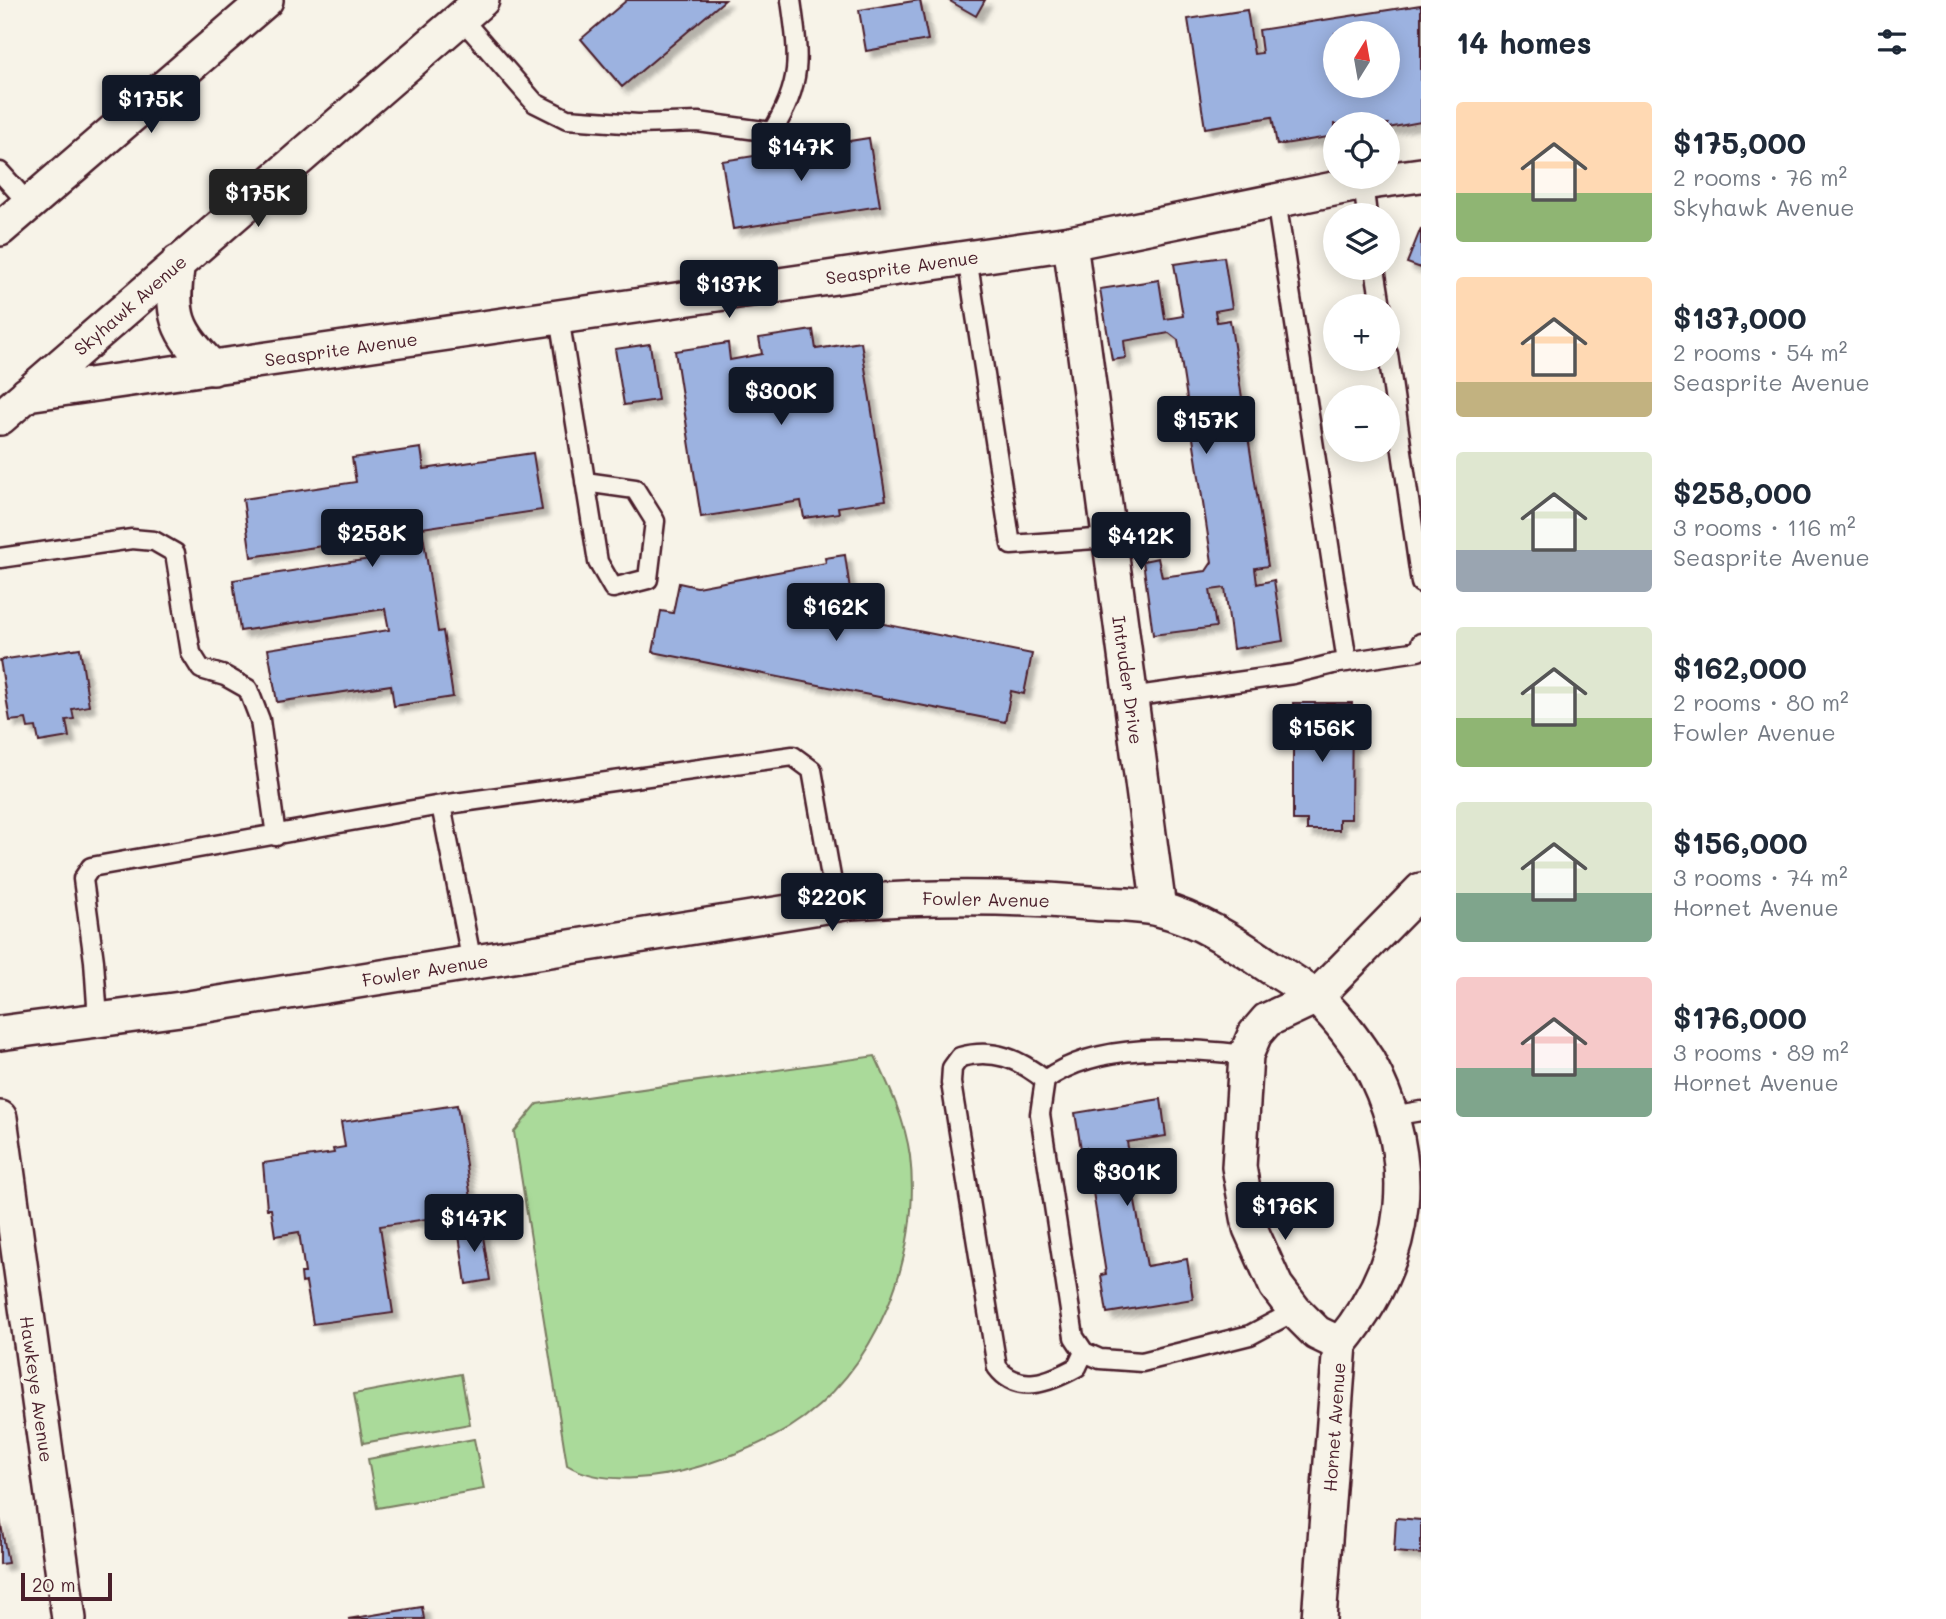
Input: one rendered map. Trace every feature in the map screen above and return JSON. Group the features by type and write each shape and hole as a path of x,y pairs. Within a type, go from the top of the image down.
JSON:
{"street":[{"path":"0,229 266,0"},
{"name":"Skyhawk Avenue","path":"0,418 472,9"},
{"name":"Seasprite Avenue","path":"1400,178 1421,175"},
{"name":"Seasprite Avenue","path":"27,394 1070,243 1332,189"},
{"name":"Intruder Drive","path":"1070,243 1158,909"},
{"path":"178,262 174,304 179,324 189,344 213,368"},
{"name":"Hornet Avenue","path":"1320,1619 1340,1343 1317,1333 1294,1311 1276,1286 1261,1257 1244,1200 1239,1167 1246,1055 1255,1034 1267,1020 1316,998 1421,890"},
{"name":"Fowler Avenue","path":"0,1033 472,963 836,905 933,896 1020,897 1158,909 1219,934 1316,998 1351,1035 1409,1113 1404,1143 1413,1193 1387,1270 1358,1322 1340,1343"},
{"name":"Hawkeye Avenue","path":"0,1118 69,1619"}],"lane":[{"path":"472,9 535,103 567,119 638,124 698,122 772,132 791,102 799,57 791,0"},
{"path":"0,172 29,204"},
{"path":"1276,200 1347,662"},
{"path":"967,257 1011,545 1109,538"},
{"path":"559,317 585,482 598,562 613,588 648,579 655,522 635,489 585,482"},
{"path":"1390,371 1421,583"},
{"path":"0,558 132,539 154,541 175,553 191,653 201,669 225,676 248,689 260,720 276,836"},
{"path":"1130,697 1293,674 1420,648"},
{"path":"98,1020 94,961 83,879 91,867 441,805 793,756 812,770 836,905"},
{"path":"441,805 472,963"},
{"path":"1246,1055 1160,1049 1123,1052 1061,1068 1045,1080 1040,1114 1074,1337 1084,1352 1100,1359 1142,1362 1250,1335 1294,1311"},
{"path":"1045,1080 1023,1063 1000,1055 975,1053 960,1057 952,1068 951,1083 997,1367 1006,1380 1025,1384 1043,1382 1077,1367 1084,1352"}],"green space":[{"path":"875,1056 905,1130 910,1156 912,1194 900,1271 887,1309 869,1344 846,1377 820,1405 789,1428 746,1450 701,1466 651,1477 615,1478 582,1472 567,1465 514,1132 537,1104"},
{"path":"461,1374 470,1424 363,1443 354,1394"},
{"path":"474,1439 484,1489 377,1508 368,1459"}],"building":[{"path":"627,0 725,0 622,87 581,39"},
{"path":"920,0 928,40 866,51 859,10"},
{"path":"948,0 985,0 976,16"},
{"path":"1421,5 1421,122 1400,126 1400,112 1323,112 1323,138 1277,145 1272,117 1205,128 1188,19 1247,10 1254,54 1262,53 1259,30"},
{"path":"869,138 880,206 733,229 722,161"},
{"path":"1421,228 1421,268 1407,263"},
{"path":"1224,257 1232,308 1215,311 1217,322 1230,320 1268,566 1255,568 1257,584 1274,580 1283,641 1233,649 1225,588 1210,590 1216,627 1153,635 1143,561 1158,558 1162,577 1206,571 1212,562 1178,340 1169,333 1124,341 1126,358 1112,360 1100,289 1159,280 1165,319 1183,316 1174,264"},
{"path":"813,330 816,349 861,342 886,500 838,507 839,513 804,518 801,501 701,517 675,351 728,343 730,360 762,354 759,338"},
{"path":"650,344 658,400 624,405 615,349"},
{"path":"421,448 424,469 533,453 542,510 422,528 438,632 443,631 453,697 394,706 391,685 277,702 268,649 389,630 385,609 240,631 233,580 377,558 374,538 251,557 243,499 356,482 352,458"},
{"path":"845,555 854,618 1032,654 1024,694 1011,691 1005,722 653,652 661,611 673,613 679,583 697,587 826,563 825,558"},
{"path":"80,648 89,706 72,709 74,719 66,720 69,737 39,742 36,727 28,728 26,719 10,721 0,660"},
{"path":"1293,703 1352,703 1351,819 1339,819 1339,830 1307,830 1307,820 1293,820"},
{"path":"1161,1099 1166,1136 1127,1142 1130,1159 1127,1159 1147,1266 1187,1259 1193,1299 1107,1313 1101,1275 1106,1274 1086,1148 1081,1149 1075,1113"},
{"path":"457,1105 473,1212 380,1226 393,1313 313,1324 306,1282 302,1283 301,1273 305,1273 299,1232 275,1236 271,1209 267,1209 263,1163 334,1153 333,1149 345,1147 341,1122"},
{"path":"481,1224 490,1280 466,1284 458,1228"},
{"path":"1396,1518 1421,1520 1421,1554 1394,1552"},
{"path":"0,1519 8,1563 0,1564"},
{"path":"422,1607 424,1619 348,1619"}]}
